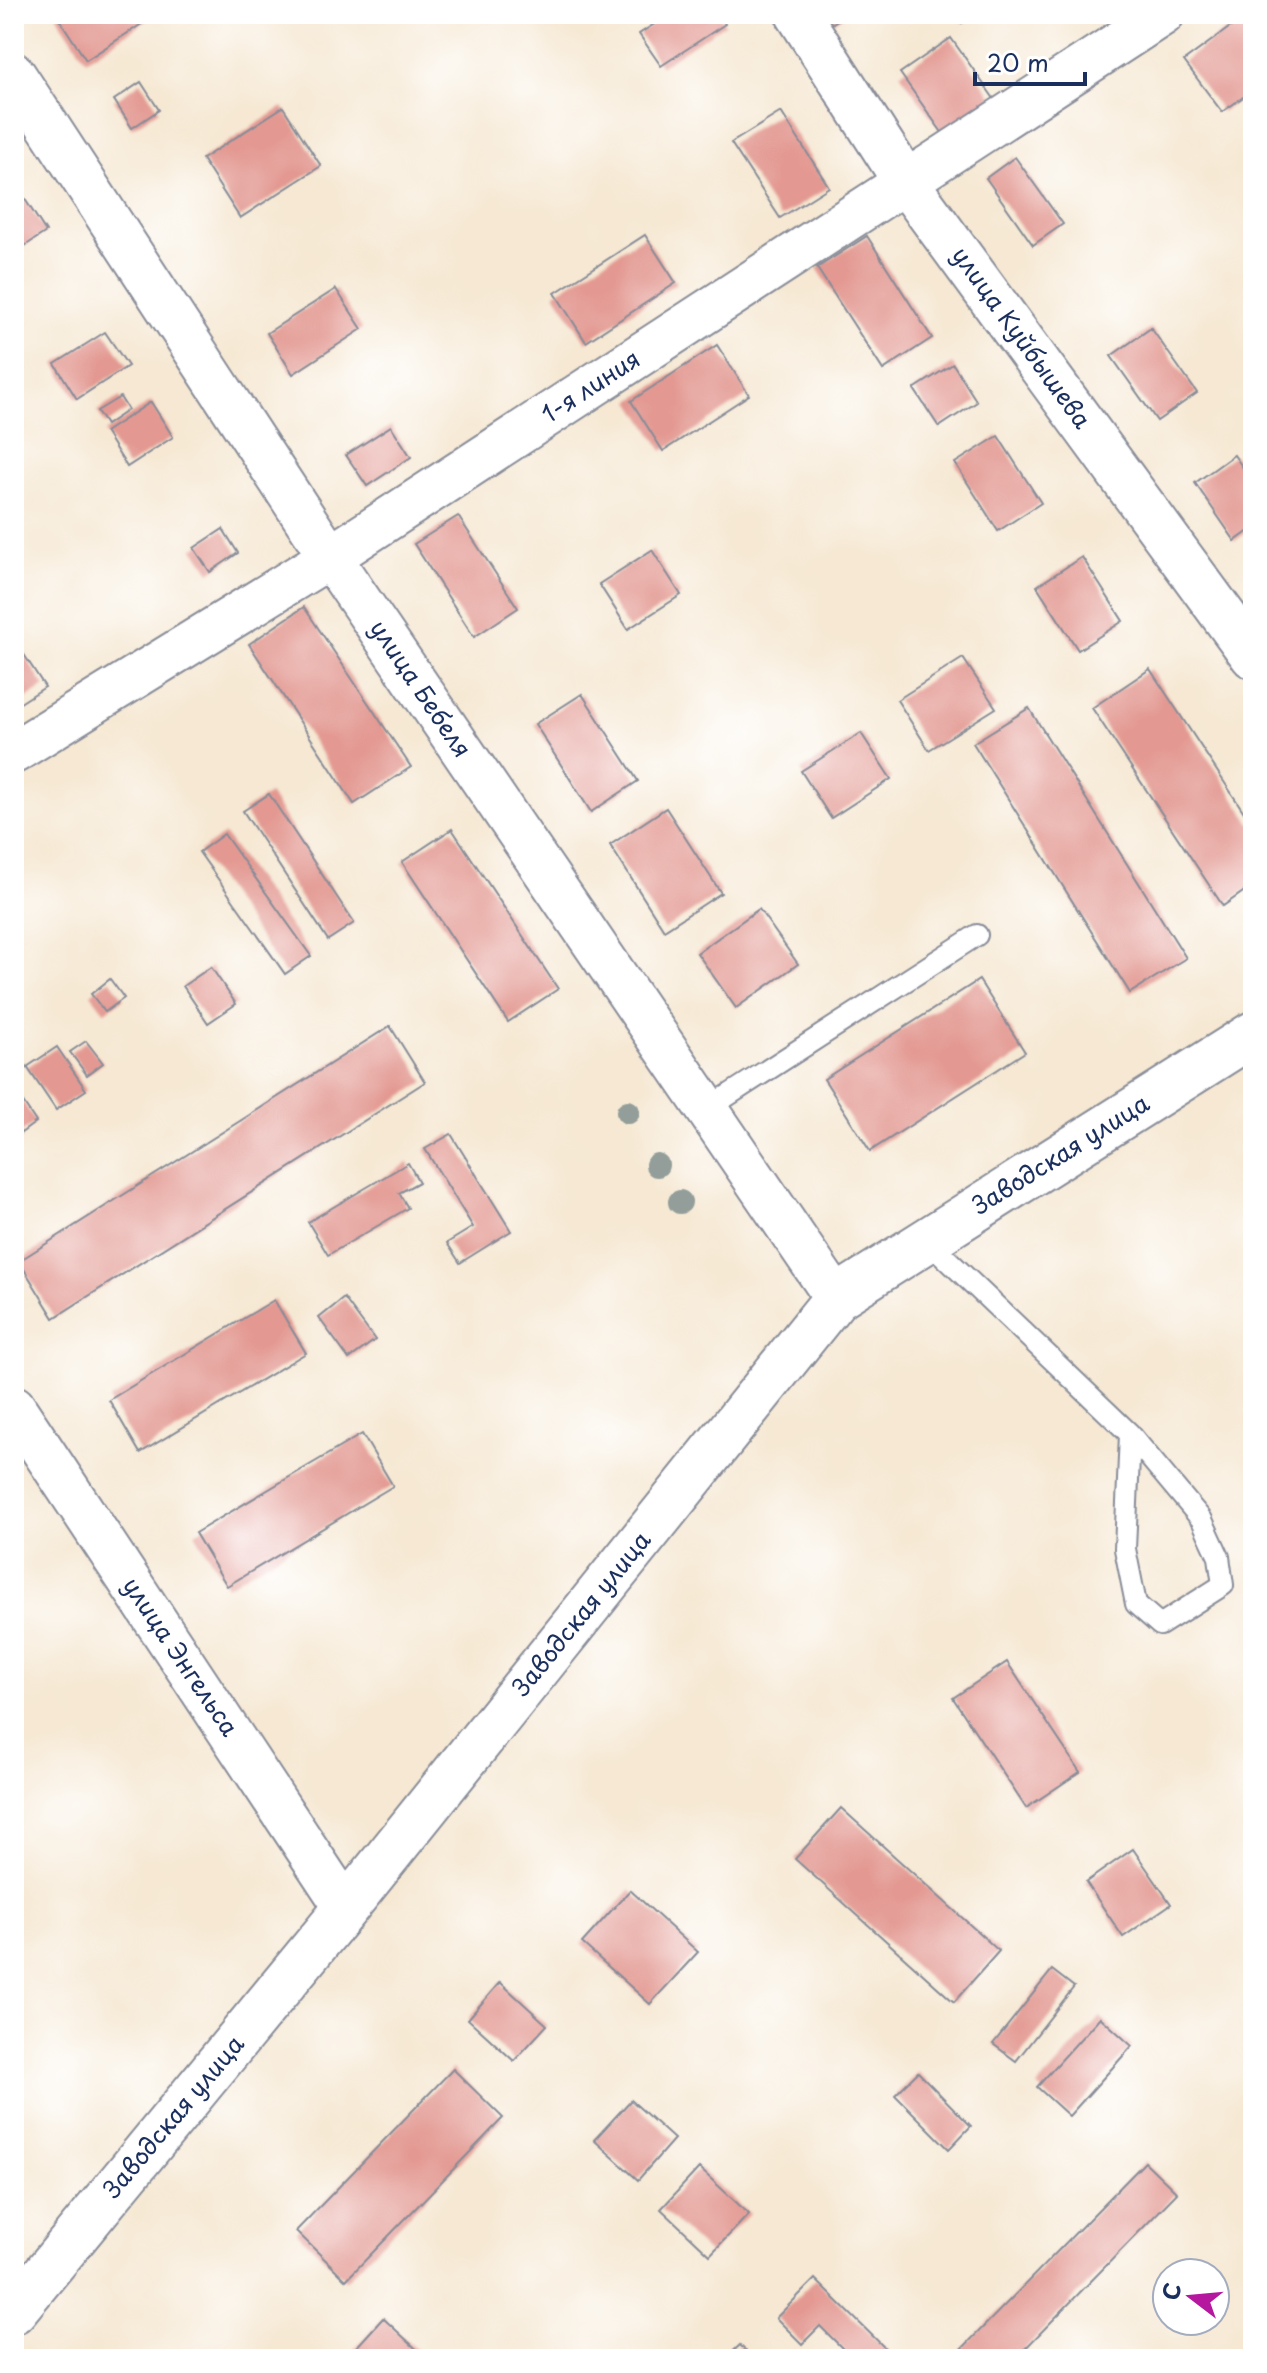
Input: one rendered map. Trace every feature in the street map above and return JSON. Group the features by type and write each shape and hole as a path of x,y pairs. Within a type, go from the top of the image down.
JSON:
{"street":[{"name":"улица Куйбышева","path":"798,14 905,181 1253,656"},
{"name":"1-я линия","path":"14,752 330,557 1163,14"},
{"name":"улица Бебеля","path":"14,74 330,557 836,1298"},
{"name":"Заводская улица","path":"14,2311 346,1908 836,1298 1253,1034"},
{"name":"улица Энгельса","path":"14,1407 346,1908"}],"lane":[{"path":"707,1109 977,935"},
{"path":"927,1240 1130,1434 1202,1520 1219,1557 1223,1585 1160,1625 1136,1604 1125,1549 1130,1434"}],"building":[{"path":"56,14 157,14 86,60"},
{"path":"670,14 718,14 725,24 661,66 639,34"},
{"path":"821,14 847,14 828,26"},
{"path":"956,14 974,14 962,23"},
{"path":"1248,14 1253,21 1253,90 1222,112 1184,61"},
{"path":"951,38 1002,110 951,145 900,73"},
{"path":"141,82 159,110 132,128 114,100"},
{"path":"283,107 321,166 240,218 202,159"},
{"path":"781,112 829,187 780,218 731,143"},
{"path":"1015,157 1063,224 1033,245 986,178"},
{"path":"21,193 46,232 14,253 14,198"},
{"path":"645,235 676,283 586,342 555,293"},
{"path":"867,236 932,338 883,370 817,268"},
{"path":"336,289 362,329 293,374 267,333"},
{"path":"1151,328 1197,393 1157,421 1111,356"},
{"path":"105,332 128,366 77,399 55,364"},
{"path":"717,345 749,395 663,451 631,401"},
{"path":"953,364 977,402 939,427 914,389"},
{"path":"120,397 128,410 106,425 97,411"},
{"path":"151,402 173,437 127,467 105,432"},
{"path":"391,426 411,457 367,486 346,455"},
{"path":"998,436 1041,503 998,531 955,463"},
{"path":"1234,455 1253,482 1253,528 1235,541 1195,483"},
{"path":"458,516 518,608 474,637 414,544"},
{"path":"223,529 238,553 210,572 194,548"},
{"path":"652,550 681,595 628,629 599,584"},
{"path":"1082,557 1123,621 1078,650 1037,586"},
{"path":"304,607 411,767 354,804 249,644"},
{"path":"23,653 45,687 14,707 14,659"},
{"path":"963,658 996,708 929,750 897,700"},
{"path":"1150,669 1253,826 1253,885 1223,906 1092,708"},
{"path":"582,694 638,781 591,812 535,724"},
{"path":"1029,708 1186,958 1130,993 973,743"},
{"path":"861,733 891,779 831,818 801,771"},
{"path":"269,794 354,923 328,940 243,811"},
{"path":"666,808 721,893 664,930 610,845"},
{"path":"452,829 558,989 508,1022 402,862"},
{"path":"224,834 311,956 285,974 199,852"},
{"path":"759,909 798,964 736,1008 697,953"},
{"path":"211,967 236,1004 208,1023 183,986"},
{"path":"110,979 124,998 105,1012 91,994"},
{"path":"979,980 1025,1052 870,1151 824,1079"},
{"path":"390,1026 425,1082 54,1318 19,1261"},
{"path":"86,1041 103,1063 87,1075 70,1052"},
{"path":"57,1047 86,1090 56,1110 27,1067"},
{"path":"18,1095 36,1122 21,1133 14,1122 14,1097"},
{"path":"451,1134 511,1231 460,1263 447,1243 473,1227 425,1149"},
{"path":"408,1163 419,1182 399,1193 408,1208 328,1255 308,1222"},
{"path":"344,1298 375,1340 349,1359 319,1318"},
{"path":"274,1300 306,1353 140,1453 109,1400"},
{"path":"362,1434 393,1486 227,1586 195,1533"},
{"path":"1007,1662 1080,1772 1026,1808 953,1698"},
{"path":"841,1808 999,1951 954,2002 795,1859"},
{"path":"1133,1849 1171,1904 1123,1937 1086,1882"},
{"path":"630,1890 698,1952 650,2004 582,1943"},
{"path":"1052,1970 1074,1987 1016,2061 993,2044"},
{"path":"500,1982 547,2025 514,2061 468,2019"},
{"path":"1100,2017 1132,2046 1069,2116 1037,2087"},
{"path":"453,2069 503,2118 346,2280 296,2231"},
{"path":"918,2072 971,2126 949,2149 895,2095"},
{"path":"631,2100 674,2139 638,2180 594,2140"},
{"path":"1145,2162 1177,2193 1015,2359 952,2359"},
{"path":"699,2168 749,2214 710,2255 661,2209"},
{"path":"815,2279 896,2359 853,2359 820,2326 802,2344 776,2318"},
{"path":"383,2318 427,2359 362,2359 353,2351"},
{"path":"740,2345 753,2359 725,2359"}]}
